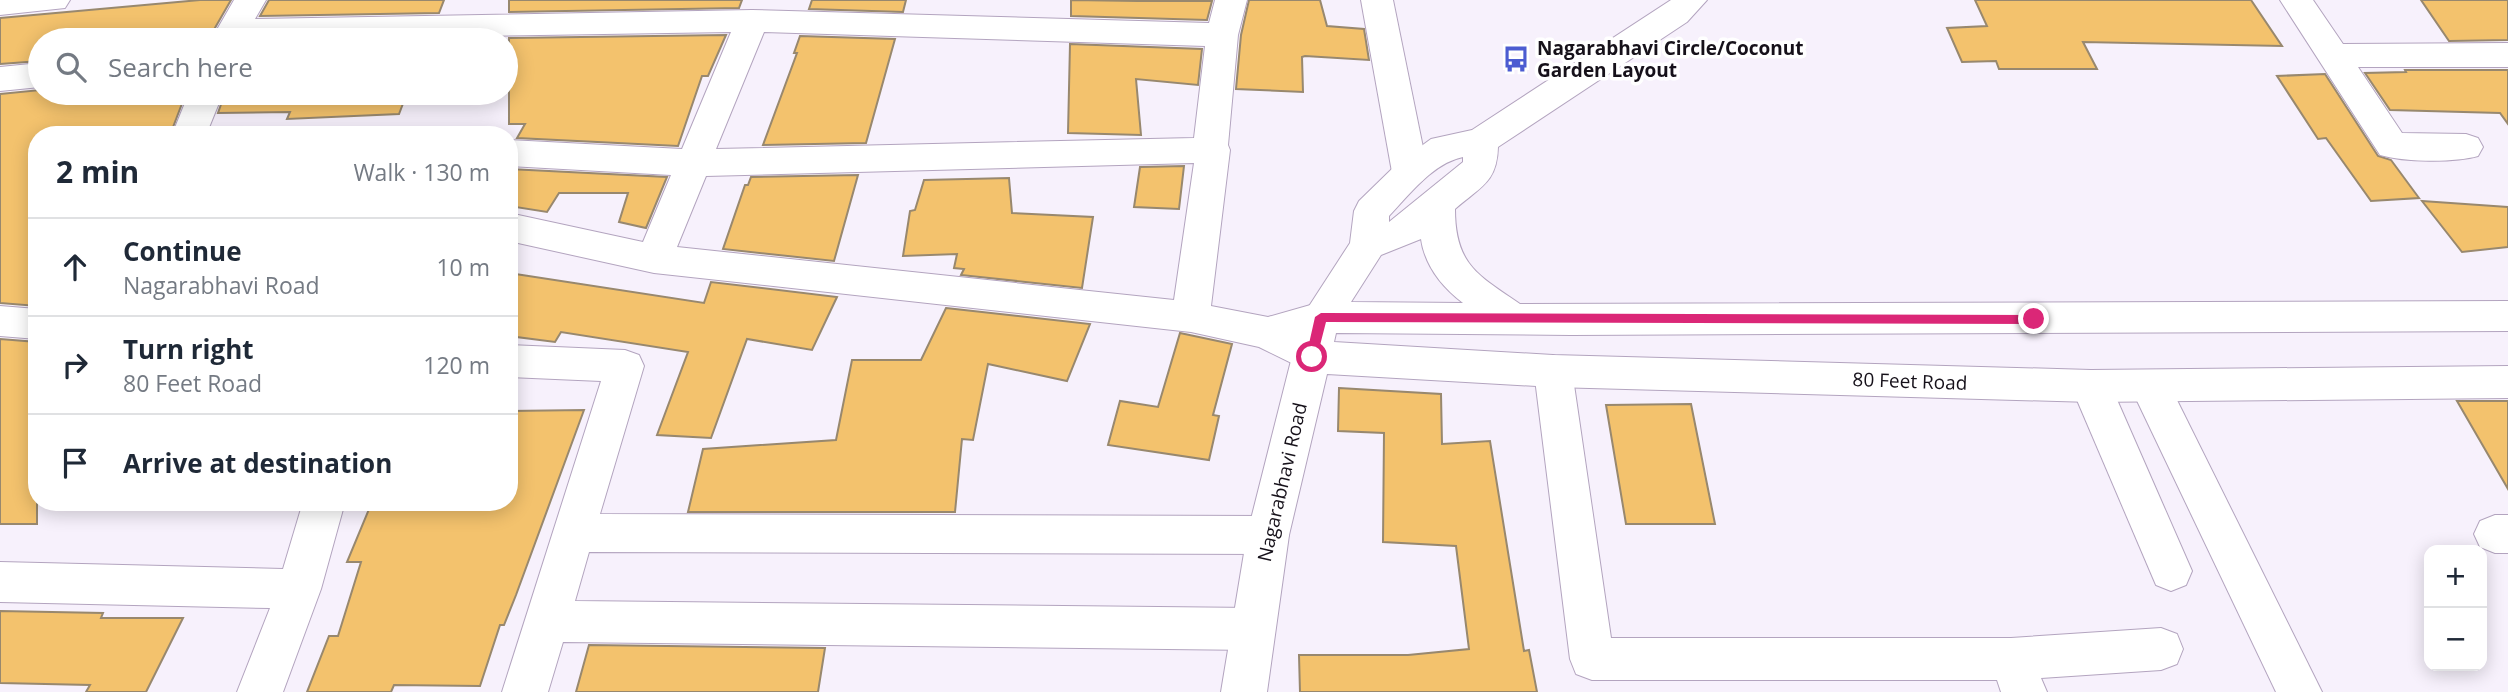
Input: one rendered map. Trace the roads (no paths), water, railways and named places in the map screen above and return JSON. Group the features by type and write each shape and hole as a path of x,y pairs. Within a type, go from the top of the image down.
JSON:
{"street":[{"path":"0,4 54,0"},
{"path":"233,28 250,0"},
{"path":"1191,317 1213,150 1210,147 1222,35 1231,0"},
{"path":"1377,0 1410,172"},
{"name":"Nagarabhavi Road","path":"1244,692 1268,536 1321,317 1368,245 1371,211 1410,172 1443,148 1480,141 1676,14 1691,0"},
{"path":"2296,0 2392,146 2466,147"},
{"path":"507,28 752,21 1222,35"},
{"path":"654,259 752,21"},
{"path":"2334,56 2508,55"},
{"path":"0,79 28,76"},
{"path":"192,126 201,105"},
{"path":"1368,245 1407,230 1479,167 1480,141"},
{"path":"518,153 692,163 1213,150"},
{"path":"1437,203 1436,225 1444,260 1456,276 1512,319"},
{"path":"518,229 654,259 1191,317 1268,333 1312,357"},
{"path":"1268,333 1321,317 1512,319 2508,316"},
{"path":"0,321 28,323"},
{"name":"80 Feet Road","path":"1312,357 1553,371 2091,386 2508,383"},
{"path":"518,361 625,366 525,692"},
{"path":"1553,371 1592,659 2017,675 2161,649"},
{"path":"2091,386 2171,571"},
{"path":"2150,386 2300,692"},
{"path":"260,692 299,589 321,511"},
{"path":"572,533 1268,536"},
{"path":"0,582 299,589"},
{"path":"548,621 1253,629"}],"place":[{"name":"Nagarabhavi Circle/Coconut Garden Layout","path":"1516,59"}]}
